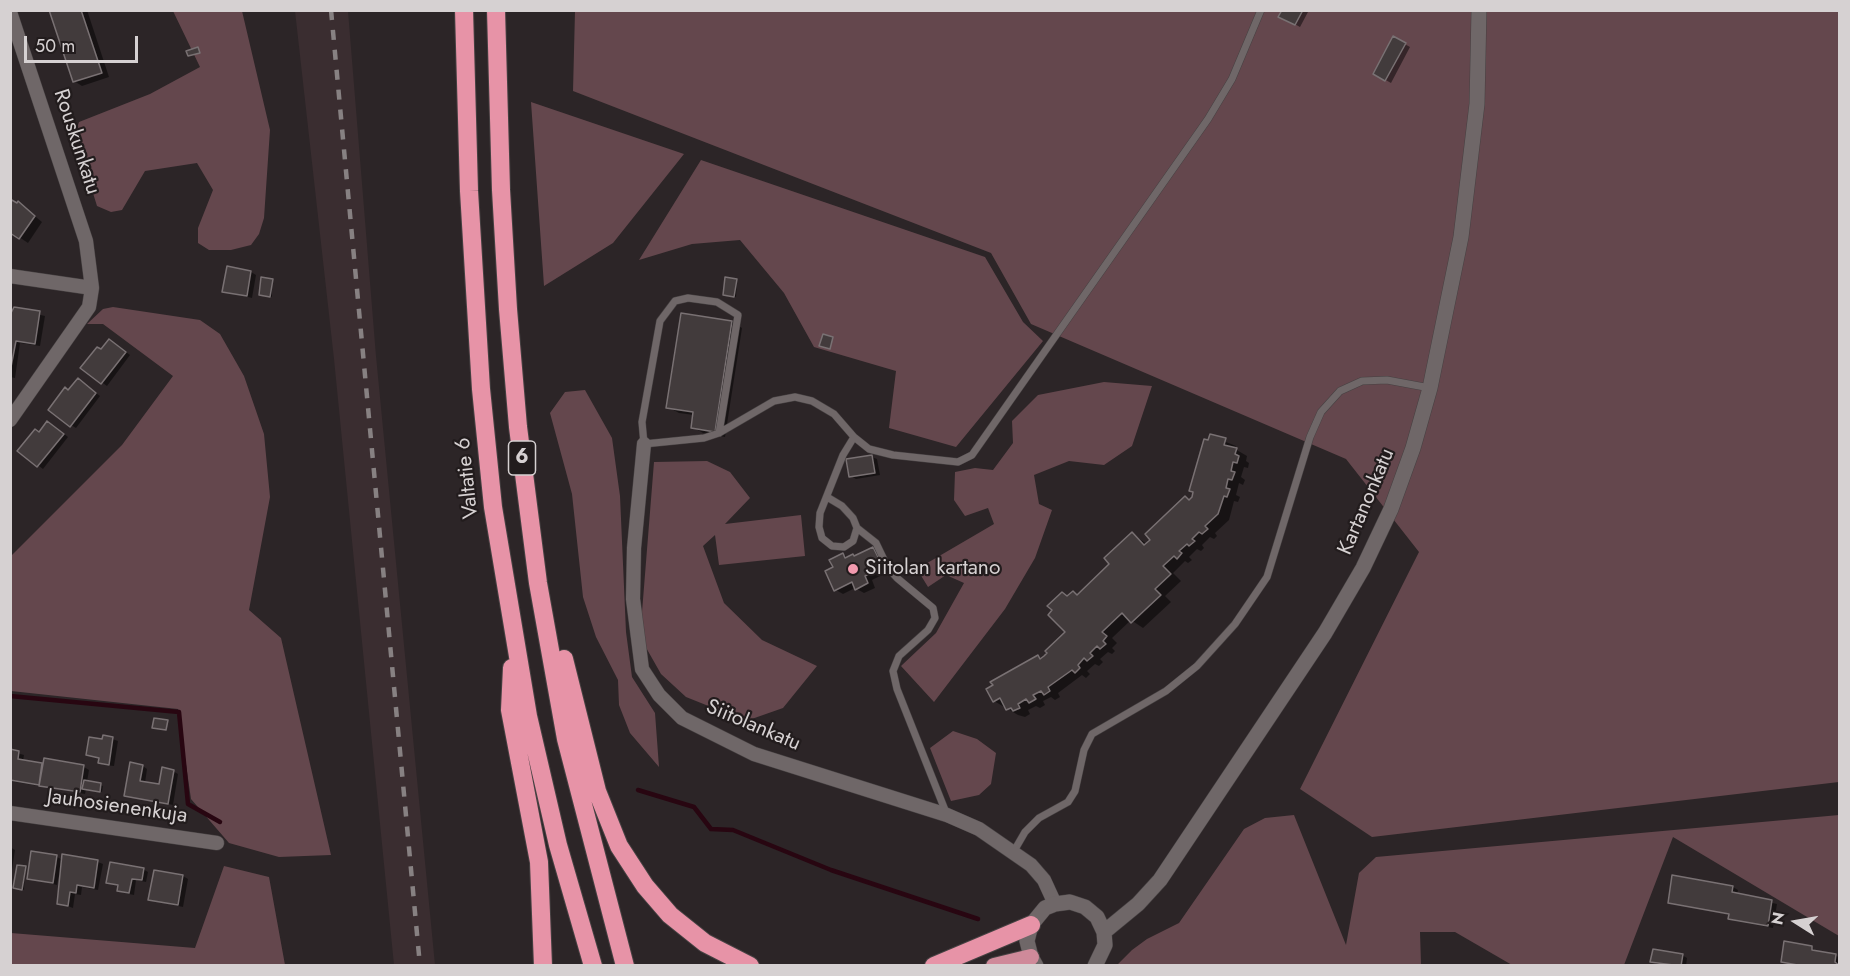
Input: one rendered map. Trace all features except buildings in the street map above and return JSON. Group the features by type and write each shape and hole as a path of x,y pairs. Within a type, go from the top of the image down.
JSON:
{"highway":[{"name":"Valtatie 6","path":"464,10 469,191 482,389 493,507 528,716 558,845 593,966"},
{"name":"6","path":"496,10 501,190 518,427 538,583 566,739 625,966"},
{"path":"518,427 569,686 597,791 619,846 645,886 670,915 705,943 750,966"},
{"path":"514,633 510,710 538,862 543,966"},
{"path":"934,966 1031,925"},
{"path":"994,966 1033,961"}],"main road":[{"name":"Kartanonkatu","path":"1104,932 1138,904 1160,880 1325,633 1363,568 1391,510 1413,448 1430,388 1461,237 1477,104 1479,10"},
{"path":"1033,961 1027,941 1031,925 1045,908 1070,902 1085,907 1097,917 1104,932 1105,945 1095,966"}],"street":[{"name":"Rouskunkatu","path":"10,12 86,242 92,288"},
{"path":"10,276 92,288 89,307 10,420"},
{"name":"Siitolankatu","path":"644,444 634,548 633,599 642,669 659,695 682,718 754,754 947,814 979,829 1014,851 1031,865 1044,880 1055,904"},
{"name":"Jauhosienenkuja","path":"10,813 217,843"}],"lane":[{"path":"719,433 738,315 717,302 688,298 675,301 660,321 642,422 644,444 704,438 719,433 774,401 795,397 812,401 834,414 854,437 869,449 893,455 958,462 972,454 1208,119 1232,79 1261,10"},
{"path":"1014,851 1025,832 1039,818 1068,802 1075,791 1083,750 1092,734 1166,690 1197,666 1235,624 1267,577 1310,437 1322,412 1340,391 1362,381 1387,380 1430,388"},
{"path":"854,437 843,455 820,513 822,538 832,546 844,547 854,541 857,528"},
{"path":"826,498 842,506 853,518 857,528 876,543 888,568 933,608 935,618 928,630 899,656 893,671 897,689 947,814"}],"shaded area":[{"path":"173,11 242,11 270,130 264,218 259,234 251,245 231,250 209,250 198,243 198,228 213,190 197,163 145,171 122,210 111,212 97,206 75,135 79,122 150,94 200,67"},
{"path":"295,11 348,11 376,356 435,965 394,965 334,359"},
{"path":"575,11 1839,11 1839,782 1372,837 1300,789 1419,552 1346,459 1031,324 991,253 573,91"},
{"path":"531,102 684,154 613,243 544,286"},
{"path":"701,160 985,257 1023,322 1043,341 956,447 889,428 896,371 814,347 784,293 740,240 692,244 639,260"},
{"path":"113,307 200,320 220,334 244,376 264,434 270,497 249,610 281,638 331,855 279,857 229,843 191,799 178,709 11,691 11,556 122,445 173,376 103,324 87,324 103,309"},
{"path":"1104,382 1152,386 1132,446 1104,465 1069,461 1034,475 1039,504 1052,510 1035,558 1005,609 934,702 901,666 936,633 964,583 946,575 928,587 917,569 994,524 988,508 965,516 954,500 955,472 975,468 993,470 1013,443 1012,421 1038,395"},
{"path":"585,390 612,438 620,496 626,632 632,677 655,713 659,767 630,733 619,705 618,680 596,637 583,597 572,494 550,413 565,392"},
{"path":"707,461 730,472 750,498 725,524 801,515 805,556 719,565 715,535 703,546 724,603 762,640 817,666 783,708 746,721 686,697 661,674 640,637 654,462"},
{"path":"953,731 977,739 996,753 991,784 979,795 951,801 930,748"},
{"path":"1294,815 1346,945 1359,873 1376,857 1839,815 1839,936 1673,837 1624,965 1512,965 1455,932 1420,932 1421,965 1117,965 1147,939 1179,923 1244,829 1265,818"},
{"path":"224,866 269,877 285,965 11,965 11,933 195,948"}],"waterway":[{"path":"10,696 179,712 188,804 220,822"},
{"path":"638,790 694,807 711,829 733,830 831,870 978,919"}],"railway":[{"path":"331,10 420,966"}],"place":[{"name":"Siitolan kartano","path":"853,569"}]}
